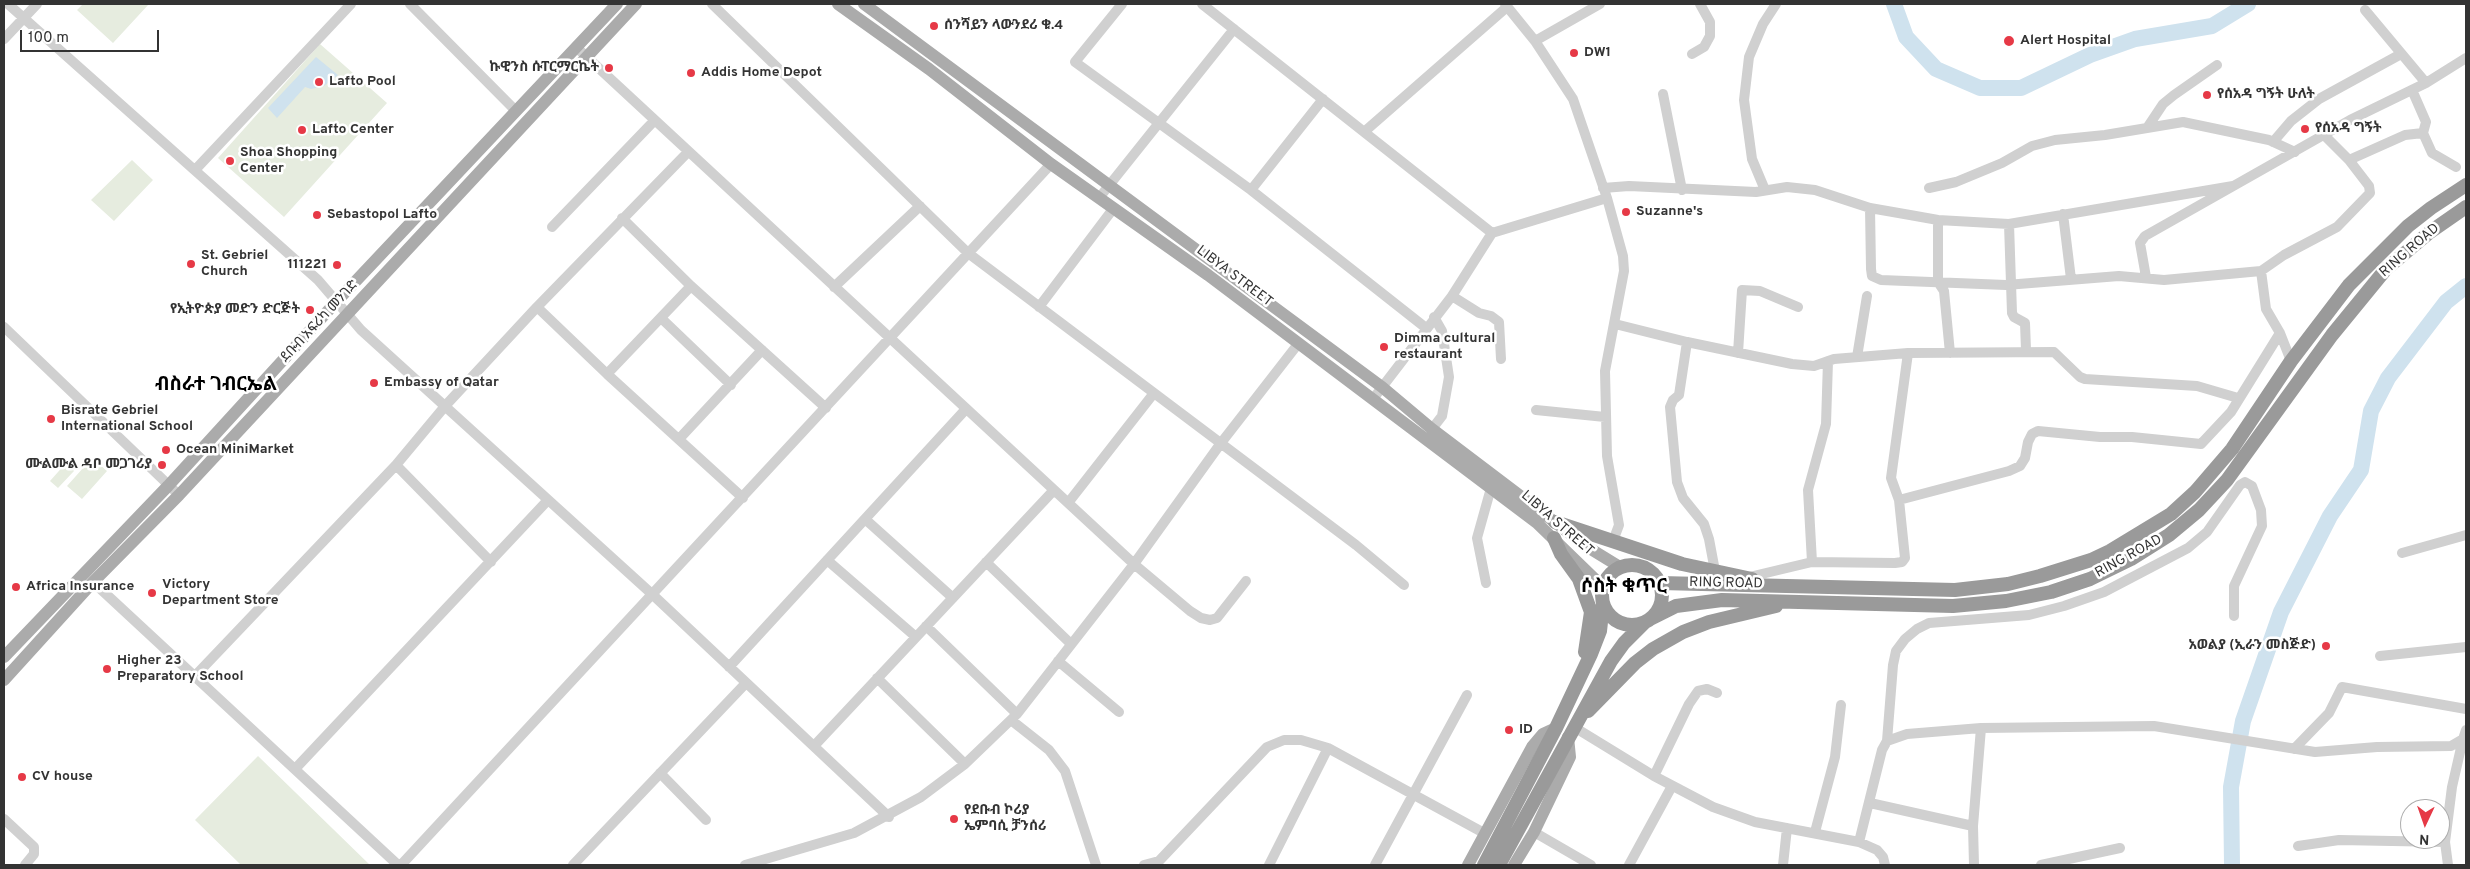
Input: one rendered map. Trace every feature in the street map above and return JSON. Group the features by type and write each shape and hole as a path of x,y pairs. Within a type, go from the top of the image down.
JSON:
{"highway":[{"name":"RING ROAD","path":"1660,583 1955,590 2008,584 2091,560 2145,532 2170,514 2195,492 2232,449 2291,361 2349,285 2377,255 2431,208 2466,185"},
{"name":"RING ROAD","path":"1498,865 1611,661 1624,643 1647,621 1676,606 1695,602 1722,600 1953,606 2006,601 2051,592 2090,579 2131,559 2169,535 2199,510 2227,480 2332,335 2386,269 2430,232 2466,207"},
{"path":"1556,522 1682,564 1775,585"},
{"path":"1554,538 1561,554 1579,579 1591,612 1577,683"},
{"path":"1484,865 1556,728 1600,631 1603,587 1606,579 1620,567 1639,566 1647,569 1660,583 1662,591 1660,606 1647,621 1627,625 1619,622 1606,612 1603,604"},
{"path":"1573,728 1635,663 1653,649 1683,632 1709,622 1794,602"}],"main road":[{"name":"ደቡብ አፍሪካ መንገድ","path":"4,657 168,486 337,301 617,4"},
{"name":"ደቡብ አፍሪካ መንገድ","path":"4,680 93,582 178,495 636,4"},
{"name":"LIBYA STREET","path":"838,4 929,69 1050,164 1208,275 1298,344 1373,398 1554,538 1603,587"},
{"name":"LIBYA STREET","path":"864,4 1382,387 1432,429 1589,548 1620,567"},
{"path":"1468,865 1484,832 1532,747 1542,734 1556,728"},
{"path":"1514,865 1534,832 1570,757 1573,728"}],"street":[{"path":"8,4 318,280 362,330 653,595 889,817"},
{"path":"4,39 37,4"},
{"path":"195,170 351,4"},
{"path":"410,4 516,111"},
{"path":"712,4 968,253 1356,545 1404,585"},
{"path":"1122,4 1075,62 1251,190 1426,328"},
{"path":"1202,4 1492,233"},
{"path":"1535,41 1600,4"},
{"path":"1692,54 1704,47 1710,36 1710,22 1700,4"},
{"path":"1765,190 1752,159 1744,100 1749,56 1763,24 1776,4"},
{"path":"1364,132 1506,5 1535,41 1573,99 1604,188 1623,256 1624,271 1605,371 1607,456 1619,515 1619,525 1614,542"},
{"path":"2365,10 2426,83"},
{"path":"1099,198 1234,29"},
{"path":"576,48 1134,564 1190,611 1201,618 1210,620 1217,618 1246,581"},
{"path":"2274,142 2291,121 2319,99 2401,54"},
{"path":"2146,277 2140,243 2145,236 2325,136 2350,120 2426,83 2466,58"},
{"path":"2147,128 2168,99 2217,65"},
{"path":"2412,90 2426,122 2423,133 2432,153 2456,167"},
{"path":"1663,94 1682,190"},
{"path":"1251,190 1323,99"},
{"path":"552,227 654,120"},
{"path":"1929,188 1956,182 2002,163 2032,146 2055,140 2105,135 2183,122 2192,122 2274,142 2295,152"},
{"path":"2349,160 2405,135 2423,133"},
{"path":"1870,208 1872,276 1888,281 2006,285 2071,278 2146,277 2164,280 2260,271 2284,255 2337,227 2370,193 2369,186 2349,160 2325,136"},
{"path":"194,677 396,465 446,405 537,307 688,152"},
{"path":"402,865 1050,164"},
{"path":"1604,188 1629,186 1756,192 1787,186 1816,190 1870,208 1938,220 2009,224 2233,186"},
{"path":"1373,398 1452,296 1492,233 1607,198"},
{"path":"834,286 920,206"},
{"path":"1039,306 1113,209"},
{"path":"2063,214 2071,278"},
{"path":"622,218 690,286 826,408"},
{"path":"1938,220 1938,282 1944,291 1950,352"},
{"path":"2009,224 2012,313 2014,317 2025,323 2026,350"},
{"path":"2260,271 2266,309 2280,333 2291,361"},
{"path":"607,374 690,286"},
{"path":"1738,352 1742,290 1760,291 1798,307"},
{"path":"1452,296 1479,313 1491,316 1499,322 1501,359"},
{"path":"1858,357 1867,296"},
{"path":"537,307 607,374 680,438 743,498"},
{"path":"1432,429 1442,416 1449,377 1442,331 1434,317"},
{"path":"661,318 731,385"},
{"path":"1615,324 1687,342 1814,366 1828,361 1858,357 1908,354 2026,350 2054,352 2080,377 2085,379 2197,386 2238,398"},
{"path":"4,327 178,495"},
{"path":"1899,500 2020,466 2025,458 2028,442 2032,434 2038,431 2201,444 2221,424 2258,370 2280,333"},
{"path":"1687,342 1679,394 1673,400 1670,407 1677,482 1683,498 1704,524 1715,571"},
{"path":"745,865 854,834 889,817 921,797 965,764 1014,717 1134,564 1220,444 1298,344"},
{"path":"680,438 762,350"},
{"path":"1745,578 1812,562 1902,562 1905,558 1899,500 1892,478 1893,457 1908,354"},
{"path":"1812,562 1808,490 1826,424 1828,361"},
{"path":"1068,503 1154,393"},
{"path":"728,667 966,409"},
{"path":"1536,410 1605,416"},
{"path":"396,465 491,562"},
{"path":"1859,842 1882,750 1887,741 1893,665 1896,651 1916,629 1929,623 2029,615 2064,606 2104,592 2188,548 2207,532 2240,485 2245,482 2252,486 2261,510 2262,526 2234,586 2234,616"},
{"path":"1486,583 1477,538 1491,488"},
{"path":"814,746 1054,490"},
{"path":"295,769 548,500"},
{"path":"865,519 953,598"},
{"path":"2169,535 2172,557"},
{"path":"2402,553 2466,535"},
{"path":"827,560 916,637"},
{"path":"986,562 1071,644"},
{"path":"93,582 398,865"},
{"path":"926,626 1014,717 1049,750 1066,771 1096,865"},
{"path":"2380,656 2466,646"},
{"path":"1058,661 1119,712"},
{"path":"877,678 965,764"},
{"path":"573,865 746,683"},
{"path":"2294,749 2329,714 2342,687 2466,709"},
{"path":"1654,776 1689,704 1698,691 1707,689 1717,693"},
{"path":"1375,865 1467,694"},
{"path":"1815,832 1835,757 1841,706"},
{"path":"1887,741 1907,734 1981,728 2154,726 2315,752 2377,746 2451,746 2464,734"},
{"path":"1573,728 1654,776 1713,807 1755,822 1815,832 1859,842 1877,850 1883,857 1885,865"},
{"path":"1974,865 1973,826 1981,728"},
{"path":"2450,803 2464,734"},
{"path":"1144,865 1162,863 1267,747 1284,740 1300,740 1328,748 1484,832"},
{"path":"1269,865 1328,748"},
{"path":"660,772 706,820"},
{"path":"1629,865 1672,786"},
{"path":"1870,803 1973,826"},
{"path":"4,819 34,847 34,854 25,865"},
{"path":"1783,865 1787,828"},
{"path":"1534,832 1591,865"},
{"path":"2298,846 2339,840 2400,841"},
{"path":"2041,865 2070,863 2120,848"},
{"path":"2446,849 2448,865"}],"shaded area":[{"path":"83,4 149,4 113,43 77,10"},
{"name":"Lafto Center","path":"320,44 387,103 284,217 218,158"},
{"path":"132,160 153,180 114,221 91,200"},
{"path":"92,458 107,471 82,499 67,486"},
{"path":"66,463 74,471 58,488 50,481"},
{"path":"258,756 370,865 241,865 195,820"}],"water":[{"path":"316,57 338,75 324,86 311,89 305,87 277,118 268,108"}],"waterway":[{"path":"1894,4 1906,37 1936,69 1980,88 2021,88 2090,55 2135,39 2212,26 2248,4"},
{"path":"2232,865 2231,787 2243,721 2281,612 2330,516 2361,470 2371,411 2388,378 2446,302 2466,286"}],"place":[{"name":"ሰንሻይን ላውንደሪ ቁ.4","path":"934,26"},
{"name":"Alert Hospital","path":"2009,41"},
{"name":"DW1","path":"1574,53"},
{"name":"ኩዊንስ ሱፐርማርኬት","path":"609,68"},
{"name":"Addis Home Depot","path":"691,73"},
{"name":"Lafto Pool","path":"319,82"},
{"name":"የሰአዳ ግኝት ሁለት","path":"2207,95"},
{"name":"የሰአዳ ግኝት","path":"2305,129"},
{"name":"Lafto Center","path":"302,130"},
{"name":"Shoa Shopping Center","path":"230,161"},
{"name":"Suzanne's","path":"1626,212"},
{"name":"Sebastopol Lafto","path":"317,215"},
{"name":"St. Gebriel Church","path":"191,264"},
{"name":"111221","path":"337,265"},
{"name":"የኢትዮጵያ መድን ድርጅት","path":"310,310"},
{"name":"Dimma cultural restaurant","path":"1384,347"},
{"name":"Embassy of Qatar","path":"374,383"},
{"name":"Bisrate Gebriel International School","path":"51,419"},
{"name":"Ocean MiniMarket","path":"166,450"},
{"name":"ሙልሙል ዳቦ መጋገሪያ","path":"162,465"},
{"name":"Africa Insurance","path":"16,587"},
{"name":"Victory Department Store","path":"152,593"},
{"name":"አወልያ (ኢራን መስጅድ)","path":"2326,646"},
{"name":"Higher 23 Preparatory School","path":"107,669"},
{"name":"ID","path":"1509,730"},
{"name":"CV house","path":"22,777"},
{"name":"የደቡብ ኮሪያ ኤምባሲ ቻንሰሪ","path":"954,819"}],"district":[{"name":"ብስራተ ገብርኤል","path":"216,386"},
{"name":"ሶስት ቁጥር","path":"1624,588"}]}
